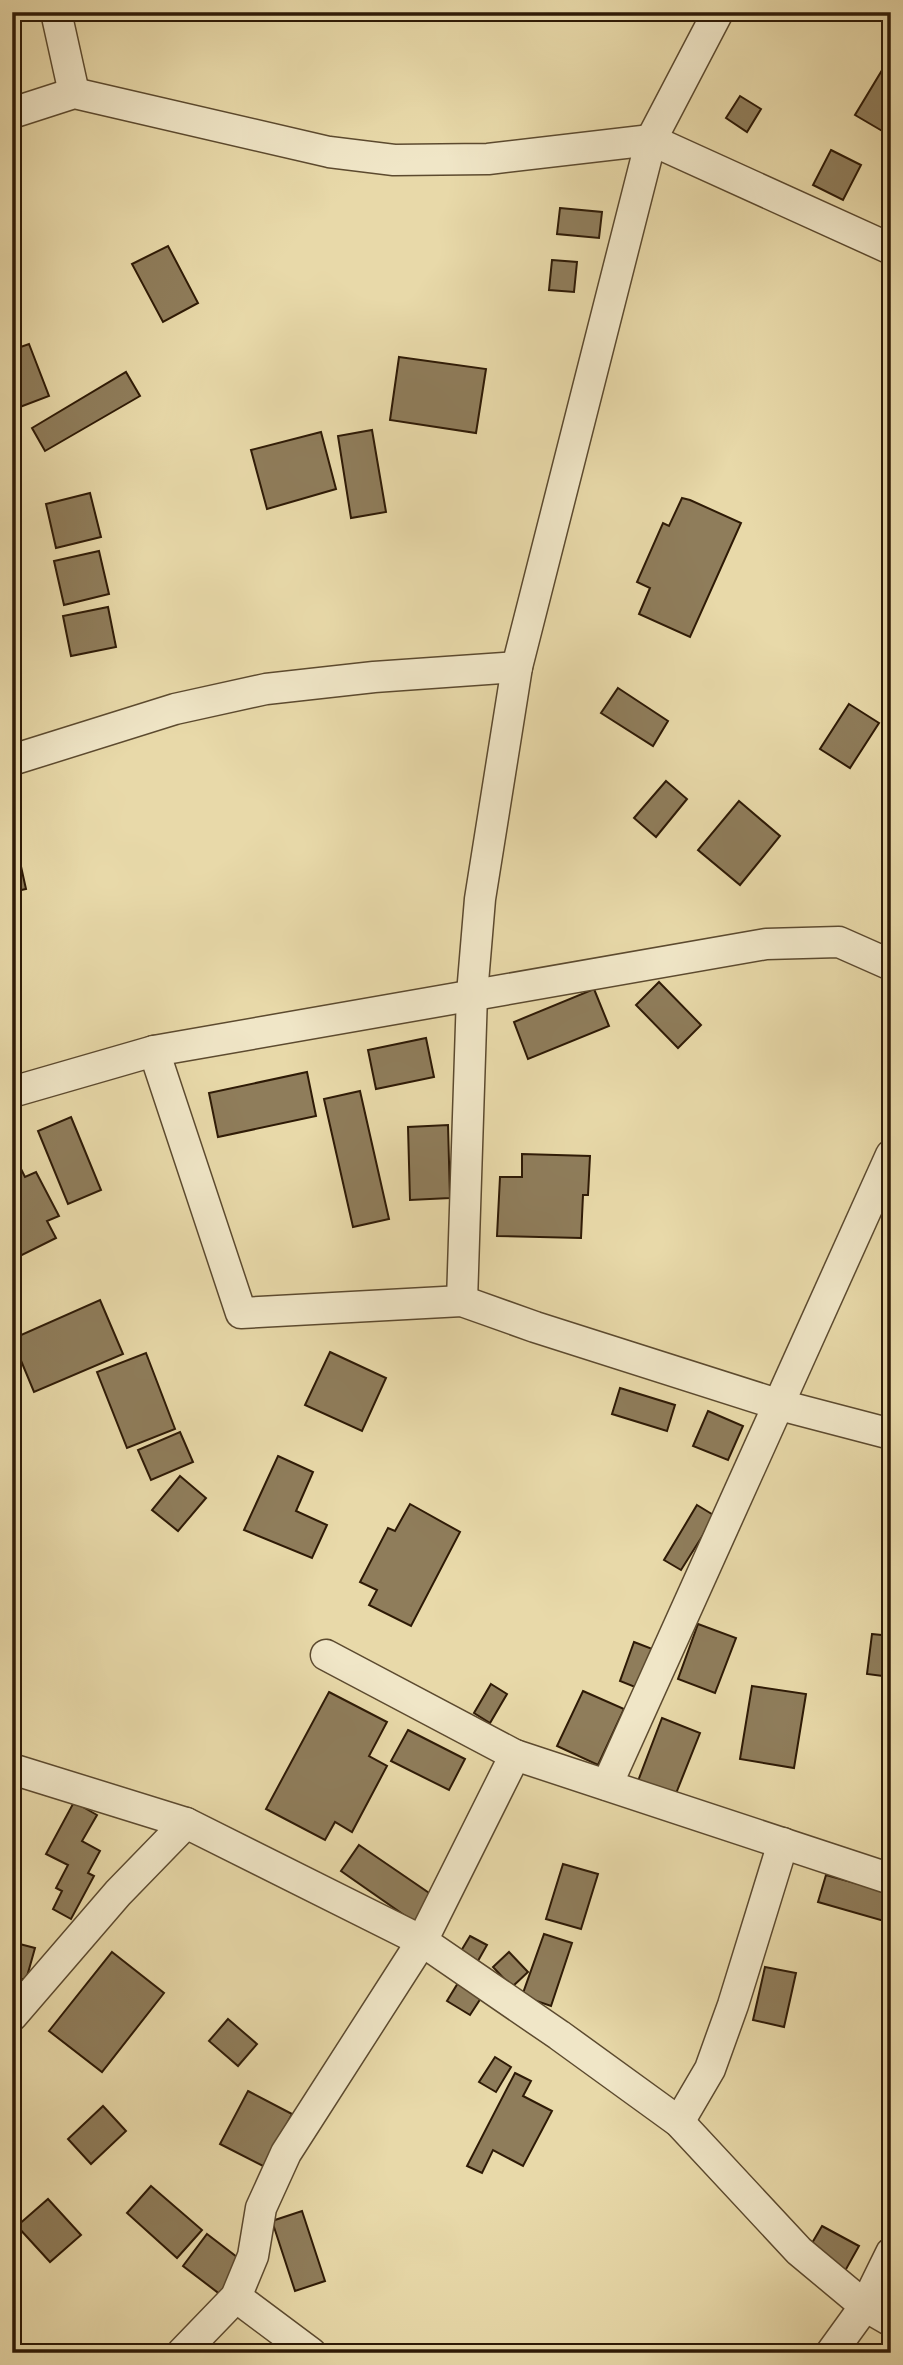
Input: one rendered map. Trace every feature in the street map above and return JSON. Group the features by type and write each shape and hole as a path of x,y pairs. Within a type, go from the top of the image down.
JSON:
{"street":[{"path":"55,12 74,93"},
{"path":"462,1301 472,994 480,899 517,667 651,140 718,12"},
{"path":"12,113 74,93 329,152 394,160 488,159 651,140 891,248"},
{"path":"12,761 175,709 266,689 374,677 517,667"},
{"path":"12,1092 154,1051 766,943 839,942 891,965"},
{"path":"154,1051 242,1313 462,1301 780,1405 891,1434"},
{"path":"607,1785 891,1155"},
{"path":"326,1655 515,1755 891,1879"},
{"path":"182,2353 236,2297 253,2256 261,2208 286,2153 422,1941 515,1755"},
{"path":"12,1769 186,1823 422,1941 679,2122 799,2250 865,2306 891,2321"},
{"path":"12,2016 118,1893 186,1823"},
{"path":"679,2122 710,2069 733,2005 783,1843"},
{"path":"831,2353 865,2306 891,2253"},
{"path":"236,2297 311,2353"}],"building":[{"path":"890,57 891,120 884,132 855,115"},
{"path":"740,96 761,109 747,132 726,118"},
{"path":"831,150 861,165 843,200 813,185"},
{"path":"560,208 602,212 599,238 557,234"},
{"path":"168,246 198,303 163,322 132,264"},
{"path":"552,260 577,262 574,292 549,290"},
{"path":"29,344 49,396 12,410 12,350"},
{"path":"399,357 486,369 476,433 390,420"},
{"path":"126,372 140,396 45,451 32,428"},
{"path":"372,430 386,512 351,518 338,436"},
{"path":"321,432 336,489 267,509 251,450"},
{"path":"90,493 101,537 56,548 46,504"},
{"path":"682,498 741,523 690,637 639,614 650,588 637,582 663,523 669,526"},
{"path":"99,551 109,594 64,605 54,561"},
{"path":"108,607 116,647 71,656 63,616"},
{"path":"618,688 668,721 653,746 601,713"},
{"path":"849,704 879,723 850,768 820,749"},
{"path":"666,781 687,799 656,837 634,818"},
{"path":"739,801 780,836 740,885 698,850"},
{"path":"18,853 26,889 12,892 12,855"},
{"path":"659,982 701,1025 678,1048 636,1005"},
{"path":"594,989 609,1026 528,1059 514,1022"},
{"path":"426,1038 434,1077 376,1089 368,1050"},
{"path":"307,1072 316,1116 218,1137 209,1093"},
{"path":"360,1091 389,1219 353,1227 324,1099"},
{"path":"71,1117 101,1190 68,1204 38,1131"},
{"path":"448,1125 450,1198 410,1200 408,1127"},
{"path":"522,1154 590,1156 588,1195 583,1195 581,1238 497,1236 500,1177 522,1177"},
{"path":"15,1157 25,1177 36,1172 59,1216 47,1221 56,1238 12,1260 12,1158"},
{"path":"100,1300 123,1354 34,1392 12,1339"},
{"path":"330,1352 386,1378 362,1431 305,1405"},
{"path":"146,1353 175,1429 127,1448 97,1372"},
{"path":"620,1388 675,1405 667,1431 612,1414"},
{"path":"708,1411 743,1426 728,1460 693,1446"},
{"path":"180,1432 193,1462 151,1480 138,1450"},
{"path":"278,1456 313,1472 296,1511 327,1525 312,1558 244,1530"},
{"path":"180,1476 206,1498 178,1531 152,1510"},
{"path":"410,1504 460,1532 411,1626 369,1605 377,1590 360,1582 388,1528 395,1531"},
{"path":"697,1505 715,1516 681,1570 664,1560"},
{"path":"698,1624 736,1638 715,1693 678,1679"},
{"path":"872,1634 891,1636 891,1677 867,1674"},
{"path":"634,1642 655,1650 640,1689 620,1681"},
{"path":"491,1684 507,1694 490,1723 474,1713"},
{"path":"752,1686 806,1694 794,1768 740,1759"},
{"path":"583,1691 624,1709 598,1765 557,1746"},
{"path":"329,1692 387,1722 369,1756 387,1766 352,1832 335,1822 325,1840 266,1809"},
{"path":"662,1718 700,1733 675,1796 638,1781"},
{"path":"408,1730 465,1759 449,1790 391,1761"},
{"path":"74,1802 97,1815 82,1841 100,1851 88,1873 94,1876 71,1919 53,1909 62,1891 56,1888 68,1865 46,1854"},
{"path":"359,1845 435,1897 417,1924 341,1871"},
{"path":"563,1864 598,1874 581,1929 546,1919"},
{"path":"826,1875 891,1893 891,1923 818,1902"},
{"path":"544,1934 572,1943 551,2006 522,1996"},
{"path":"470,1936 487,1945 475,1966 458,1956"},
{"path":"12,1942 35,1948 26,1980 12,1977"},
{"path":"112,1952 164,1993 102,2072 49,2031"},
{"path":"509,1952 528,1972 512,1987 493,1967"},
{"path":"765,1967 796,1973 784,2027 753,2020"},
{"path":"458,1983 481,1998 470,2015 447,2001"},
{"path":"228,2019 257,2044 238,2066 209,2041"},
{"path":"495,2057 511,2067 496,2092 479,2082"},
{"path":"515,2073 531,2081 523,2096 552,2111 523,2166 493,2150 482,2173 467,2166"},
{"path":"248,2091 292,2114 265,2167 220,2144"},
{"path":"103,2106 126,2131 91,2164 68,2139"},
{"path":"891,2185 891,2205 883,2202"},
{"path":"151,2186 202,2230 177,2258 127,2213"},
{"path":"48,2199 81,2235 50,2262 17,2226"},
{"path":"302,2211 325,2281 295,2291 272,2221"},
{"path":"822,2226 859,2246 845,2271 808,2250"},
{"path":"207,2234 246,2264 221,2295 183,2266"},
{"path":"102,2345 111,2353 95,2353"}]}
